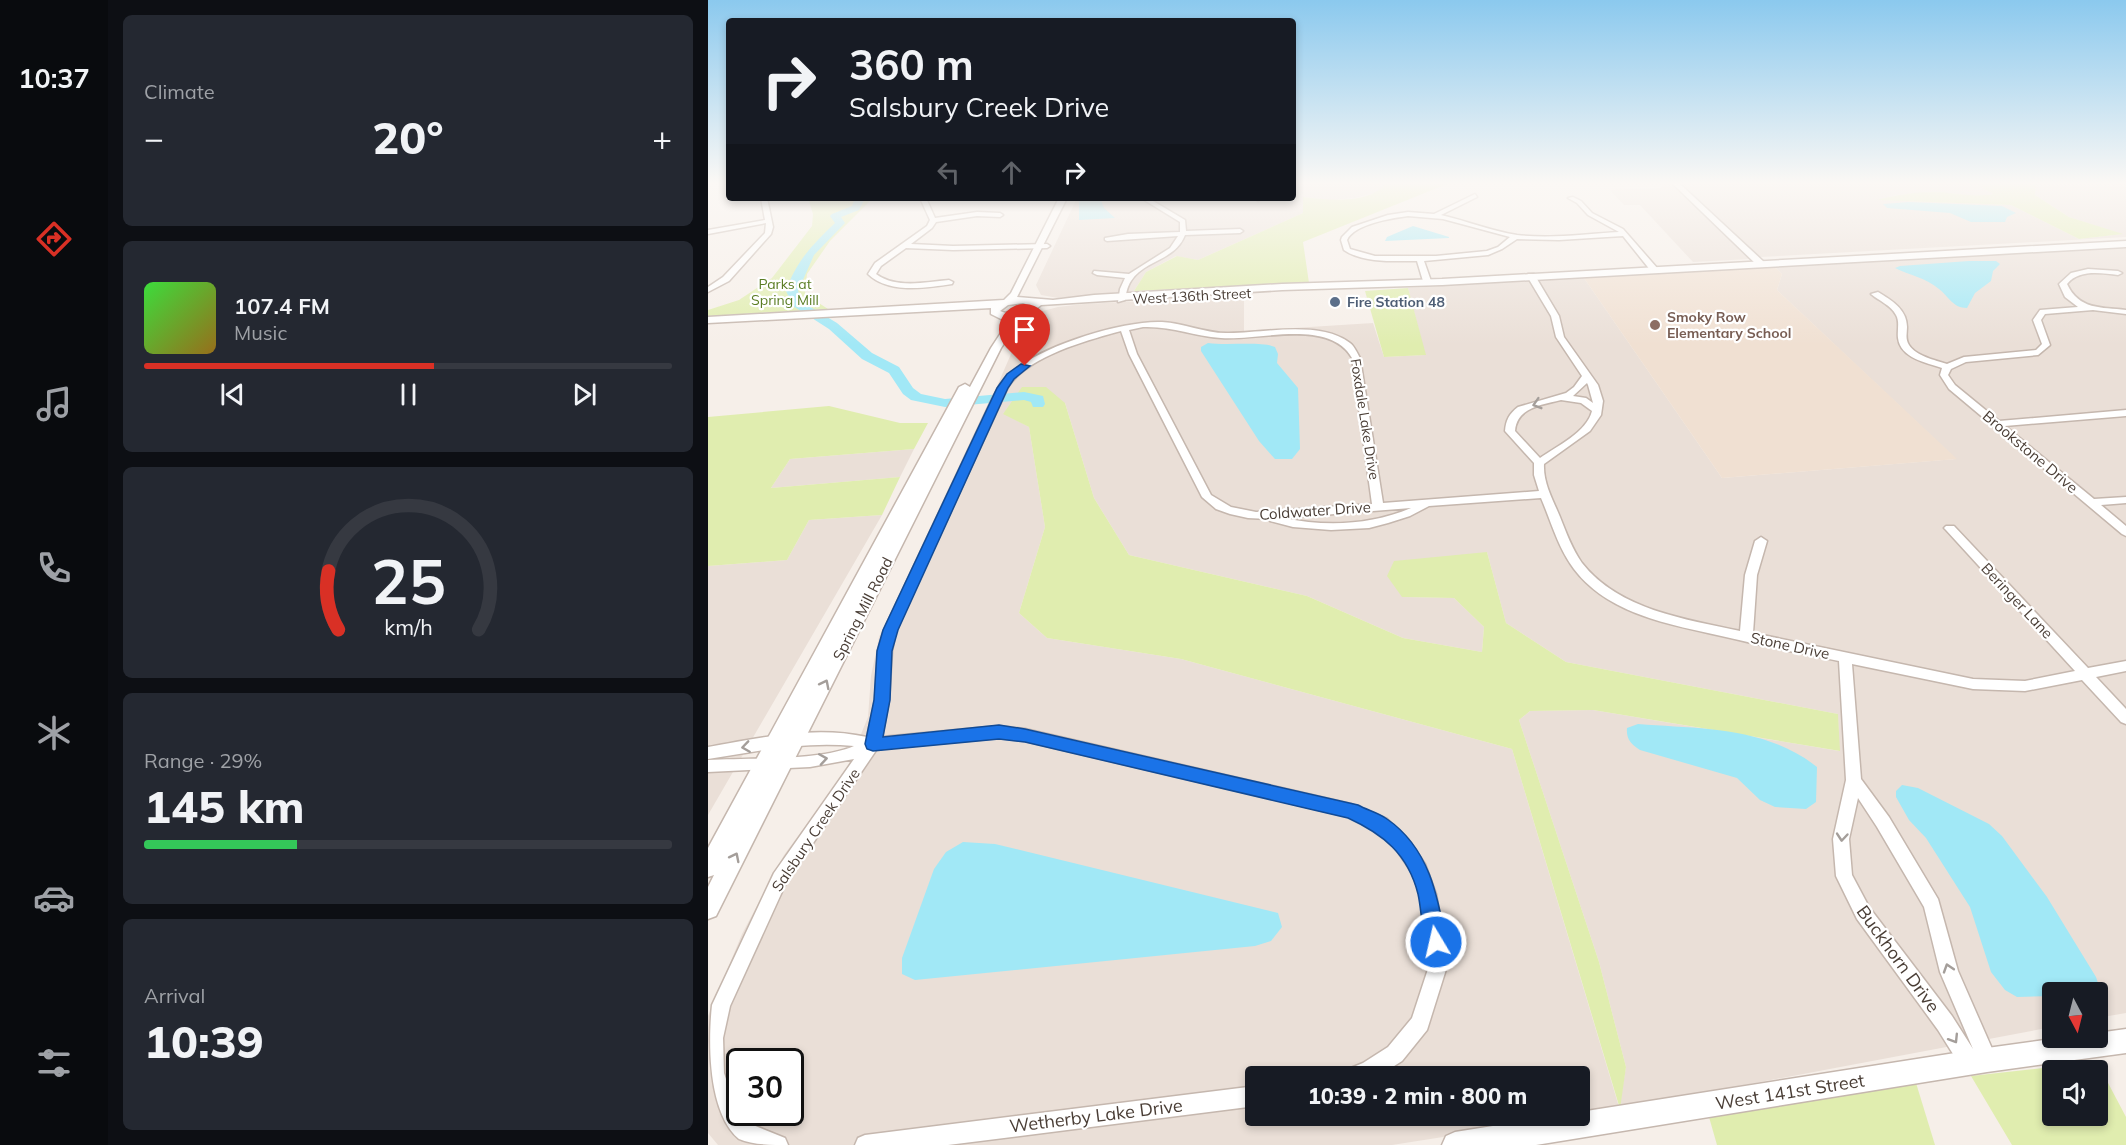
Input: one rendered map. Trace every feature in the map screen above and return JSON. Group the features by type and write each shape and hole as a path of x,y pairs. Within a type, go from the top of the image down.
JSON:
{"street":[{"path":"708,290 726,279 765,237"},
{"path":"916,237 875,267 872,272 875,278 900,284 949,282"},
{"name":"Spring Mill Road","path":"963,402 1013,322 1030,307 1026,289 1046,237"},
{"name":"Spring Mill Road","path":"708,909 773,763 963,402 1001,322 1002,308 1015,294 1048,237"},
{"path":"1107,239 1127,237"},
{"path":"1121,298 1131,276 1177,248 1181,237"},
{"path":"1344,237 1345,247 1359,256 1377,259 1488,253 1514,237"},
{"path":"1523,237 1546,237"},
{"path":"1627,237 1658,269"},
{"path":"1733,237 1760,263"},
{"name":"West 136th Street","path":"1030,307 1121,298 1347,288 1427,281 2126,242"},
{"path":"904,246 953,248 1043,245"},
{"path":"1419,257 1427,281"},
{"path":"2085,308 2064,290 2063,284 2066,278 2082,272 2118,273"},
{"path":"1097,273 1131,276"},
{"path":"1528,276 1555,315 1560,337 1586,377 1597,394 1596,415 1587,429 1539,463 1510,431 1513,416 1525,408 1560,398 1578,389 1586,377"},
{"path":"1875,294 1900,312 1904,324 1902,338 1906,348 1921,358 1947,367 1964,360 2038,352 2046,345 2037,320 2039,314 2049,310 2085,308 2126,312"},
{"path":"1002,308 1030,307"},
{"path":"708,322 799,315 1030,307"},
{"path":"708,322 810,318 830,315"},
{"name":"Foxdale Lake Drive","path":"1124,327 1160,324 1228,336 1309,333 1334,337 1348,345 1354,351 1356,358 1378,507"},
{"name":"Salsbury Creek Drive","path":"778,1145 746,1132 726,1109 714,1073 713,1038 721,1005 780,878 873,744 882,700 885,651 890,630 997,400 1011,377 1033,362 1101,333 1124,327"},
{"name":"Coldwater Drive","path":"1124,327 1133,354 1207,497 1222,509 1232,513 1264,516 1545,494"},
{"name":"Brookstone Drive","path":"1947,367 1944,375 1948,383 2126,532"},
{"path":"1560,398 1583,400 1597,410"},
{"path":"1996,424 2126,413"},
{"path":"1523,446 1562,448"},
{"name":"Stone Drive","path":"1539,463 1538,473 1545,494 1571,556 1590,579 1624,602 1658,617 1746,638 1973,684 2025,686 2126,666"},
{"path":"2091,503 2126,500"},
{"path":"1264,516 1324,528 1348,527 1374,524 1406,515 1430,503"},
{"name":"Beringer Lane","path":"1950,528 2126,718"},
{"path":"1746,638 1751,575 1761,542"},
{"name":"Buckhorn Drive","path":"1845,658 1854,780 1841,839 1844,876 1863,913 1978,1062"},
{"path":"708,766 773,763 848,755 873,744 999,732 1025,735 1351,811 1381,824 1402,844 1419,869 1428,894 1439,963 1420,1023 1395,1054 1377,1066"},
{"path":"708,753 815,739 855,739 873,744"},
{"name":"Spring Mill Road","path":"708,868 773,763"},
{"name":"Buckhorn Drive","path":"1854,780 1883,822 1932,905 1949,972 1978,1062"},
{"name":"West 141st Street","path":"1455,1145 1978,1062 2126,1041"},
{"name":"Wetherby Lake Drive","path":"865,1145 1245,1097"}],"shaded area":[{"path":"1058,237 1248,237 1198,260 1176,256 1146,272 1134,291 1058,298 1041,295 1036,285"},
{"path":"1670,237 1727,237 1750,259 1693,262"},
{"path":"1739,237 2118,237 1760,257"},
{"path":"2126,247 2126,1013 2108,1016 2108,982 2042,982 2042,1029 1590,1114 1590,1066 1245,1066 1245,1126 1513,1126 1392,1145 718,1145 708,1133 708,1016 742,934 784,855 846,771 868,717 871,676 879,637 984,416 1025,322 1031,314 1058,307 1084,304 1244,296 1244,331 1373,323 1384,357 1425,355 1408,288 1584,278 1722,478 1956,459 1777,290 1782,274 1775,267","holes":["1065,403 1094,498 1129,555 1307,596 1403,638 1482,652 1484,627 1454,598 1402,597 1487,552 1506,623 1566,662 1838,714 1839,751 1593,710 1530,711 1519,720 1599,962 1626,1067 1619,1107 1512,749 1181,659 1047,638 1019,613 1045,527 1029,427 1003,413"]},
{"path":"1775,267 1782,274 1777,290 1957,459 1722,478 1584,278"},
{"path":"914,449 900,477 771,488 790,459"},
{"path":"882,515 708,815 708,566 787,560 809,520"}],"green space":[{"name":"Parks at Spring Mill","path":"803,237 834,237 807,274 805,294 828,309 708,316 708,310 739,300 772,278"},
{"path":"1248,237 1314,237 1303,242 1309,283 1134,291 1146,272 1177,256 1198,260"},
{"path":"1408,288 1426,355 1384,357 1365,291"},
{"path":"1022,387 1046,387 1065,403 1094,498 1129,555 1307,596 1403,638 1482,652 1484,627 1454,598 1402,597 1387,576 1394,561 1487,552 1506,623 1566,662 1838,714 1840,751 1593,710 1530,711 1519,720 1599,962 1626,1067 1620,1109 1512,749 1181,659 1047,638 1019,613 1045,527 1029,427 1003,414"},
{"path":"829,406 900,423 928,423 914,449 790,459 771,488 900,477 882,515 809,520 787,560 708,566 708,417"},
{"path":"2042,1068 2042,1126 2108,1126 2108,1083 2126,1117 2126,1145 2012,1145 1971,1076"},
{"path":"1916,1083 1935,1145 1717,1145 1709,1117"}],"water":[{"path":"1387,237 1449,237 1449,238 1385,241"},
{"path":"1996,261 2000,264 1993,271 1991,281 1975,293 1967,308 1955,304 1929,282 1895,268 1900,266"},
{"path":"1208,343 1262,344 1275,347 1278,354 1277,363 1298,388 1300,449 1292,459 1275,459 1259,441 1201,351 1201,347"},
{"path":"1638,724 1731,732 1776,744 1817,767 1816,802 1806,809 1775,807 1760,800 1737,778 1640,750 1634,746 1627,735 1627,728"},
{"path":"1902,785 1918,788 1989,824 2002,836 2047,897 2098,982 2042,982 2042,996 2017,997 2005,990 1991,972 1970,907 1926,838 1909,820 1896,797 1896,791"},
{"path":"963,842 995,844 1278,913 1282,927 1271,941 1255,946 915,980 902,974 902,958 934,869 946,852"}],"waterway":[{"path":"824,237 806,259 794,286 792,294 797,304 833,326 867,356 894,370 908,391 916,397 945,403 1024,396 1038,399 1038,404"}],"place":[{"name":"Fire Station 48","path":"1335,302"},
{"name":"Smoky Row Elementary School","path":"1655,325"}],"route":[{"path":"1025,366 1011,377 1003,388 890,630 886,641 882,700 873,744 999,732 1025,735 1351,811 1381,824 1402,844 1419,869 1428,894 1436,942"}]}
